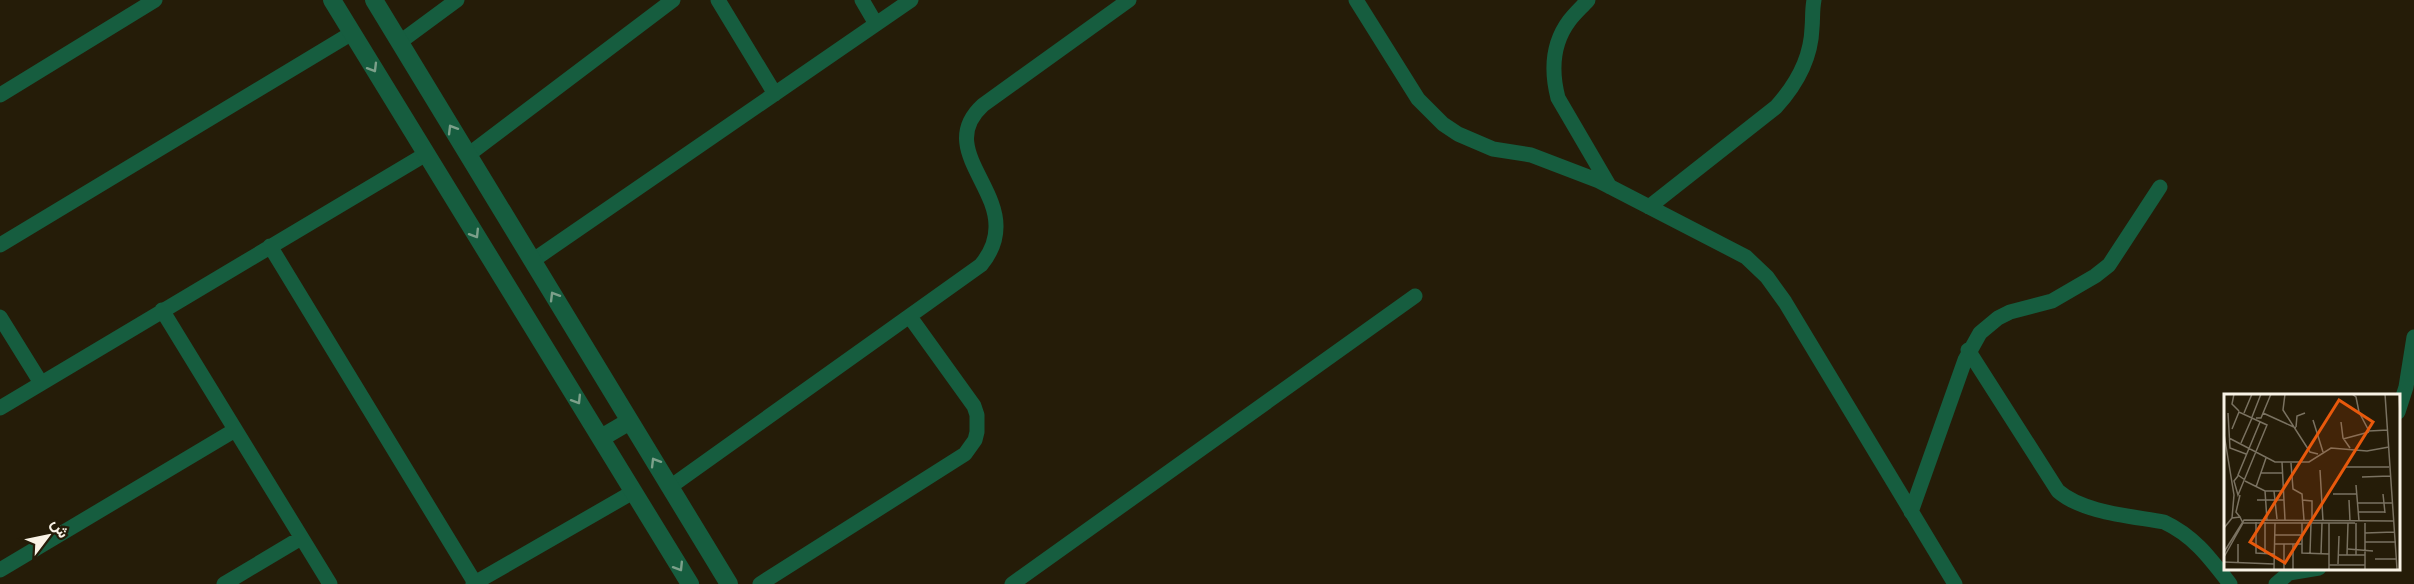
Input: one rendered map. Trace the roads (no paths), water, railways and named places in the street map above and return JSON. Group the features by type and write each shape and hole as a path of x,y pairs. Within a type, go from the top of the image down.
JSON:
{"street":[{"path":"1,92 130,6 156,0"},
{"path":"332,0 690,584"},
{"path":"374,0 729,584"},
{"path":"400,42 458,0"},
{"path":"468,155 673,0"},
{"path":"718,0 775,94"},
{"path":"862,0 876,24"},
{"path":"532,261 911,0"},
{"path":"670,487 981,266 990,254 995,240 996,226 994,211 965,143 967,126 976,111 1129,0"},
{"path":"1356,0 1418,99 1443,124 1475,142 1512,153 1531,154 1610,187 1746,257 1767,277 1785,302 1955,584"},
{"path":"1588,0 1568,22 1557,44 1553,70 1558,98 1610,187"},
{"path":"1649,207 1770,112 1787,95 1807,56 1814,0"},
{"path":"0,245 352,33"},
{"path":"0,408 426,154"},
{"path":"1911,512 1968,350 1980,333 1998,318 2065,294 2109,265 2160,187"},
{"path":"270,246 474,583 633,492"},
{"path":"1012,584 1414,296"},
{"path":"162,310 330,584"},
{"path":"0,317 41,383"},
{"path":"760,584 971,448 978,424 974,406 910,317"},
{"path":"2399,406 2406,387 2414,337"},
{"path":"1968,350 2058,491 2066,498 2081,505 2164,522 2176,528 2204,551 2230,584"},
{"path":"600,438 630,422"},
{"path":"0,570 236,430"},
{"path":"224,584 301,537"},
{"path":"2276,584 2289,573 2309,569"}]}
